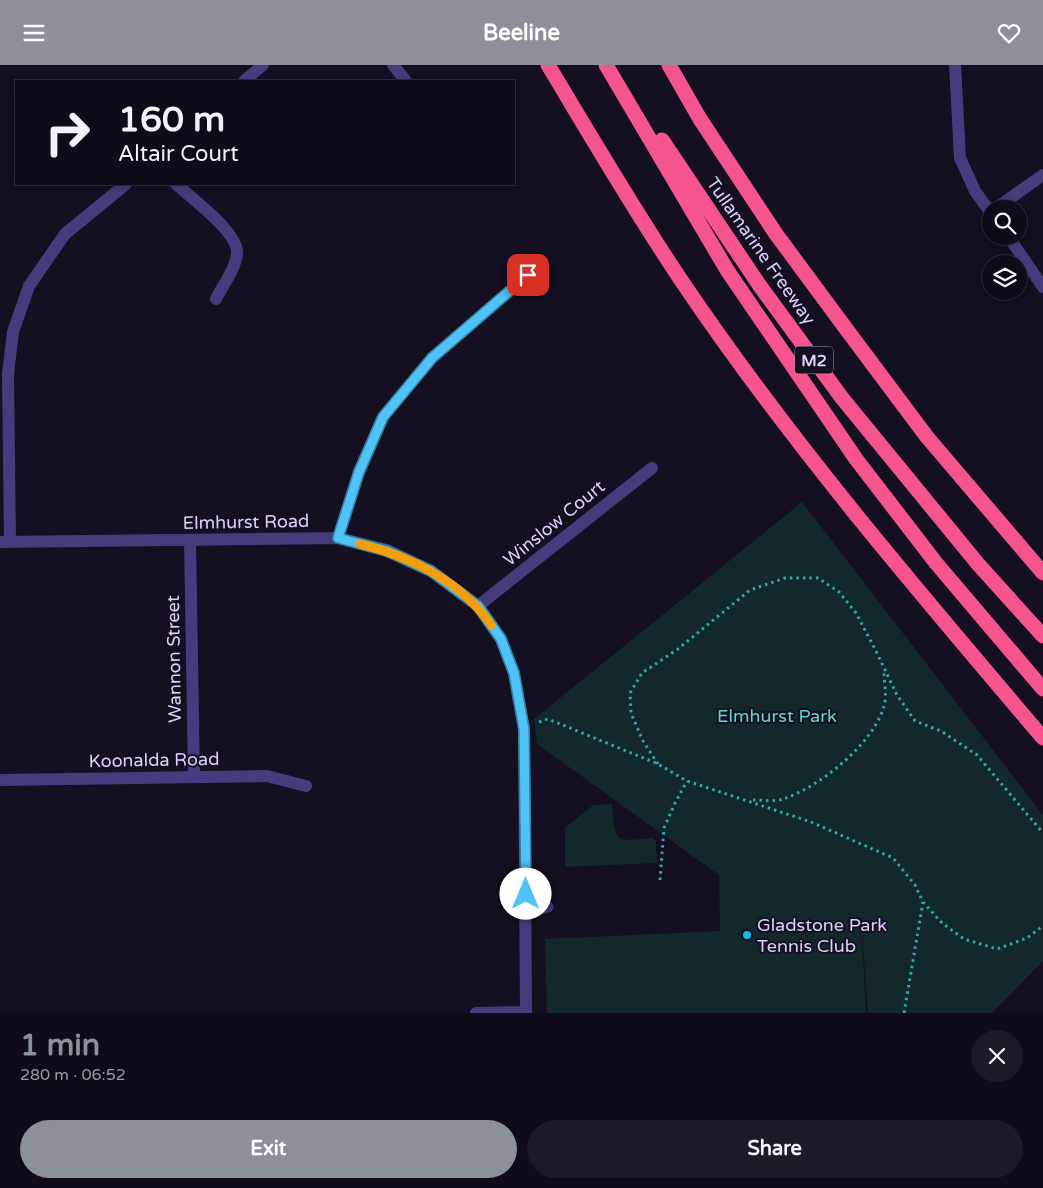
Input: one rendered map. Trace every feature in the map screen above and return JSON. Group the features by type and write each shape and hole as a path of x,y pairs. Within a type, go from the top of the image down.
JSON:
{"highway":[{"path":"548,65 683,283 772,406 878,541 1043,738"},
{"path":"606,65 727,270 856,459 936,563 1043,689"},
{"name":"Tullamarine Freeway","path":"611,65 760,286 842,398 978,564 1043,636"},
{"name":"Tullamarine Freeway","path":"668,65 700,119 760,209 838,319 927,437 1043,573"}],"street":[{"path":"245,80 263,65"},
{"path":"393,65 405,80"},
{"path":"954,65 960,159 975,191 983,200"},
{"path":"1008,200 1043,175"},
{"path":"5,542 8,374 13,332 29,287 65,234 125,185"},
{"path":"177,185 235,240 237,252 235,262 216,299"},
{"path":"1014,245 1043,287"},
{"path":"338,538 359,472 383,417 432,358 528,275"},
{"name":"Winslow Court","path":"478,606 652,468"},
{"name":"Elmhurst Road","path":"5,542 338,538 387,551 431,571 478,606 501,639 514,673 524,729 526,1013"},
{"name":"Wannon Street","path":"190,540 194,777"},
{"name":"Koonalda Road","path":"0,780 267,776 306,786"},
{"path":"476,1013 526,1013"}],"lane":[{"path":"526,913 548,907"}],"path":[{"path":"658,764 643,741 631,713 630,693 642,673 678,649 750,590 785,578 818,578 839,592 856,613 896,695 915,721 941,731 977,755 1043,833"},
{"path":"750,801 783,799 834,770 853,753 876,725 885,704 884,670"},
{"path":"524,729 548,719 658,764 687,781 811,822 893,858 915,885 923,902 942,923 964,939 996,949 1027,937 1043,926"},
{"path":"660,880 664,828 687,781"},
{"path":"904,1013 923,902"}],"green space":[{"name":"Elmhurst Park","path":"802,502 1043,815 1043,961 992,1013 868,1013 861,918 866,1013 547,1013 545,939 720,931 719,875 537,744 534,719"},
{"path":"612,804 614,826 619,837 631,840 653,838 656,842 657,863 565,867 565,828 593,805"}],"slow traffic":[{"path":"360,544 387,551 431,571 478,606 491,625"}],"place":[{"name":"Gladstone Park Tennis Club","path":"747,935"}],"route":[{"path":"526,894 524,729 514,673 501,639 478,606 431,571 387,551 338,538 359,472 383,417 432,358 528,275"}]}
